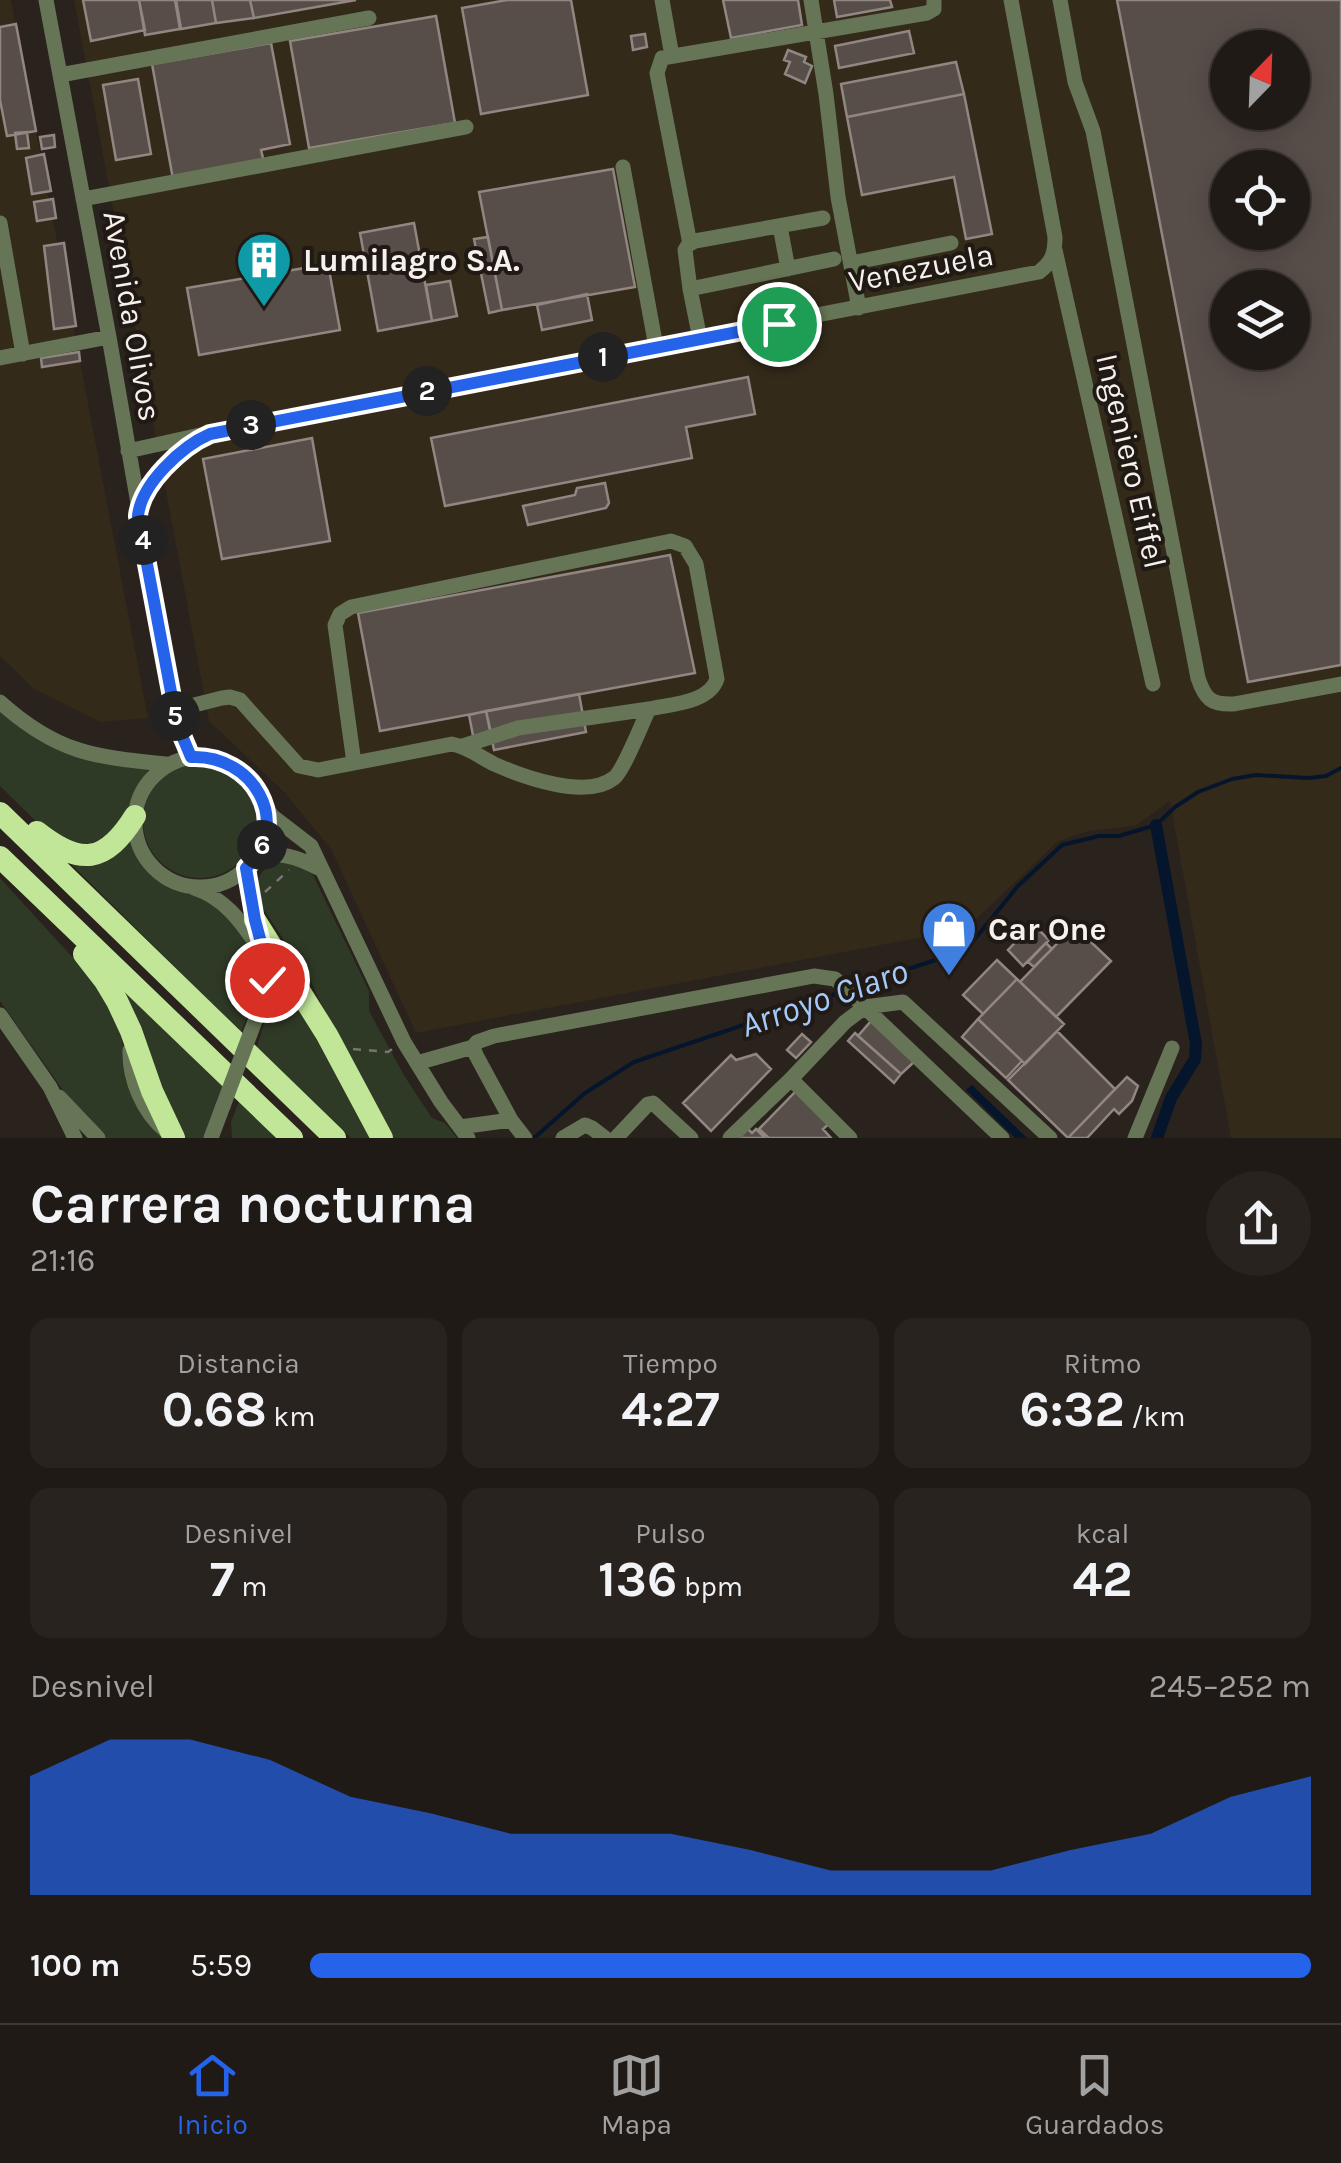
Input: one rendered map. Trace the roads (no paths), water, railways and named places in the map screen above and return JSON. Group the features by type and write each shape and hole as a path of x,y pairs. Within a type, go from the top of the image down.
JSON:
{"highway":[{"path":"0,803 69,854 93,854 110,848 135,816"},
{"path":"0,814 335,1138"},
{"path":"0,857 292,1138"},
{"path":"21,878 105,981 131,1031 174,1138"},
{"path":"256,910 382,1138"}],"street":[{"name":"Avenida Olivos","path":"46,0 174,710 191,757"},
{"path":"662,0 672,56"},
{"path":"811,0 838,197 858,308"},
{"path":"690,244 657,74 662,58 927,13 934,8 934,0"},
{"name":"Ingeniero Eiffel","path":"1010,0 1055,237 1053,257 1153,684"},
{"path":"1060,0 1076,82 1092,131 1202,692 1220,704 1234,704 1341,684"},
{"path":"60,75 369,18"},
{"path":"83,200 466,127"},
{"path":"623,166 656,347"},
{"path":"700,339 685,250 690,244 823,218"},
{"path":"0,223 23,354"},
{"path":"780,226 788,268"},
{"path":"851,263 951,243"},
{"name":"Venezuela","path":"128,451 1028,276 1039,272 1053,257"},
{"path":"690,289 834,259"},
{"path":"0,358 109,336"},
{"path":"138,516 145,492 185,447 210,434"},
{"path":"354,763 335,625 340,614 351,607 671,541 685,546 696,564 716,679 705,695 650,709 518,728 463,746"},
{"path":"174,710 230,697 240,700 299,766 318,770 452,744 497,765 559,786 583,788 616,777 650,709"},
{"path":"0,702 36,730 70,748 111,760 166,764 191,757 211,758 229,764 252,782 272,816 311,846 404,1042 464,1132 518,1128 473,1047"},
{"path":"166,764 141,792 135,816 140,847 158,872 212,896 229,909 264,954"},
{"path":"216,1134 268,974 250,864 265,837 264,804"},
{"path":"186,886 218,884 261,857 281,854 297,857 322,870"},
{"path":"417,1063 473,1047 494,1036 814,976 835,979 1002,1138"},
{"path":"730,1138 864,1006 903,1002 1050,1138"},
{"path":"0,1015 50,1087 98,1138"},
{"path":"1135,1138 1172,1048"},
{"path":"956,1093 977,1071"},
{"path":"791,1079 850,1138"},
{"path":"50,1087 75,1138"},
{"path":"616,1138 653,1103 691,1138"},
{"path":"563,1138 585,1125 604,1138"}],"water":[{"path":"972,1085 1027,1138 1015,1138 966,1090"}],"waterway":[{"name":"Arroyo Claro","path":"850,988 957,953 974,940 1018,886 1062,845 1099,836 1119,836 1156,825 1198,792 1232,779 1256,775 1309,778 1326,776 1341,768"},
{"path":"1156,825 1196,1044 1195,1059 1171,1098 1157,1138"},
{"name":"Arroyo Claro","path":"534,1138 585,1093 634,1062 841,992"}],"place":[{"name":"Lumilagro S.A.","path":"264,309"},
{"name":"Car One","path":"949,978"}]}
